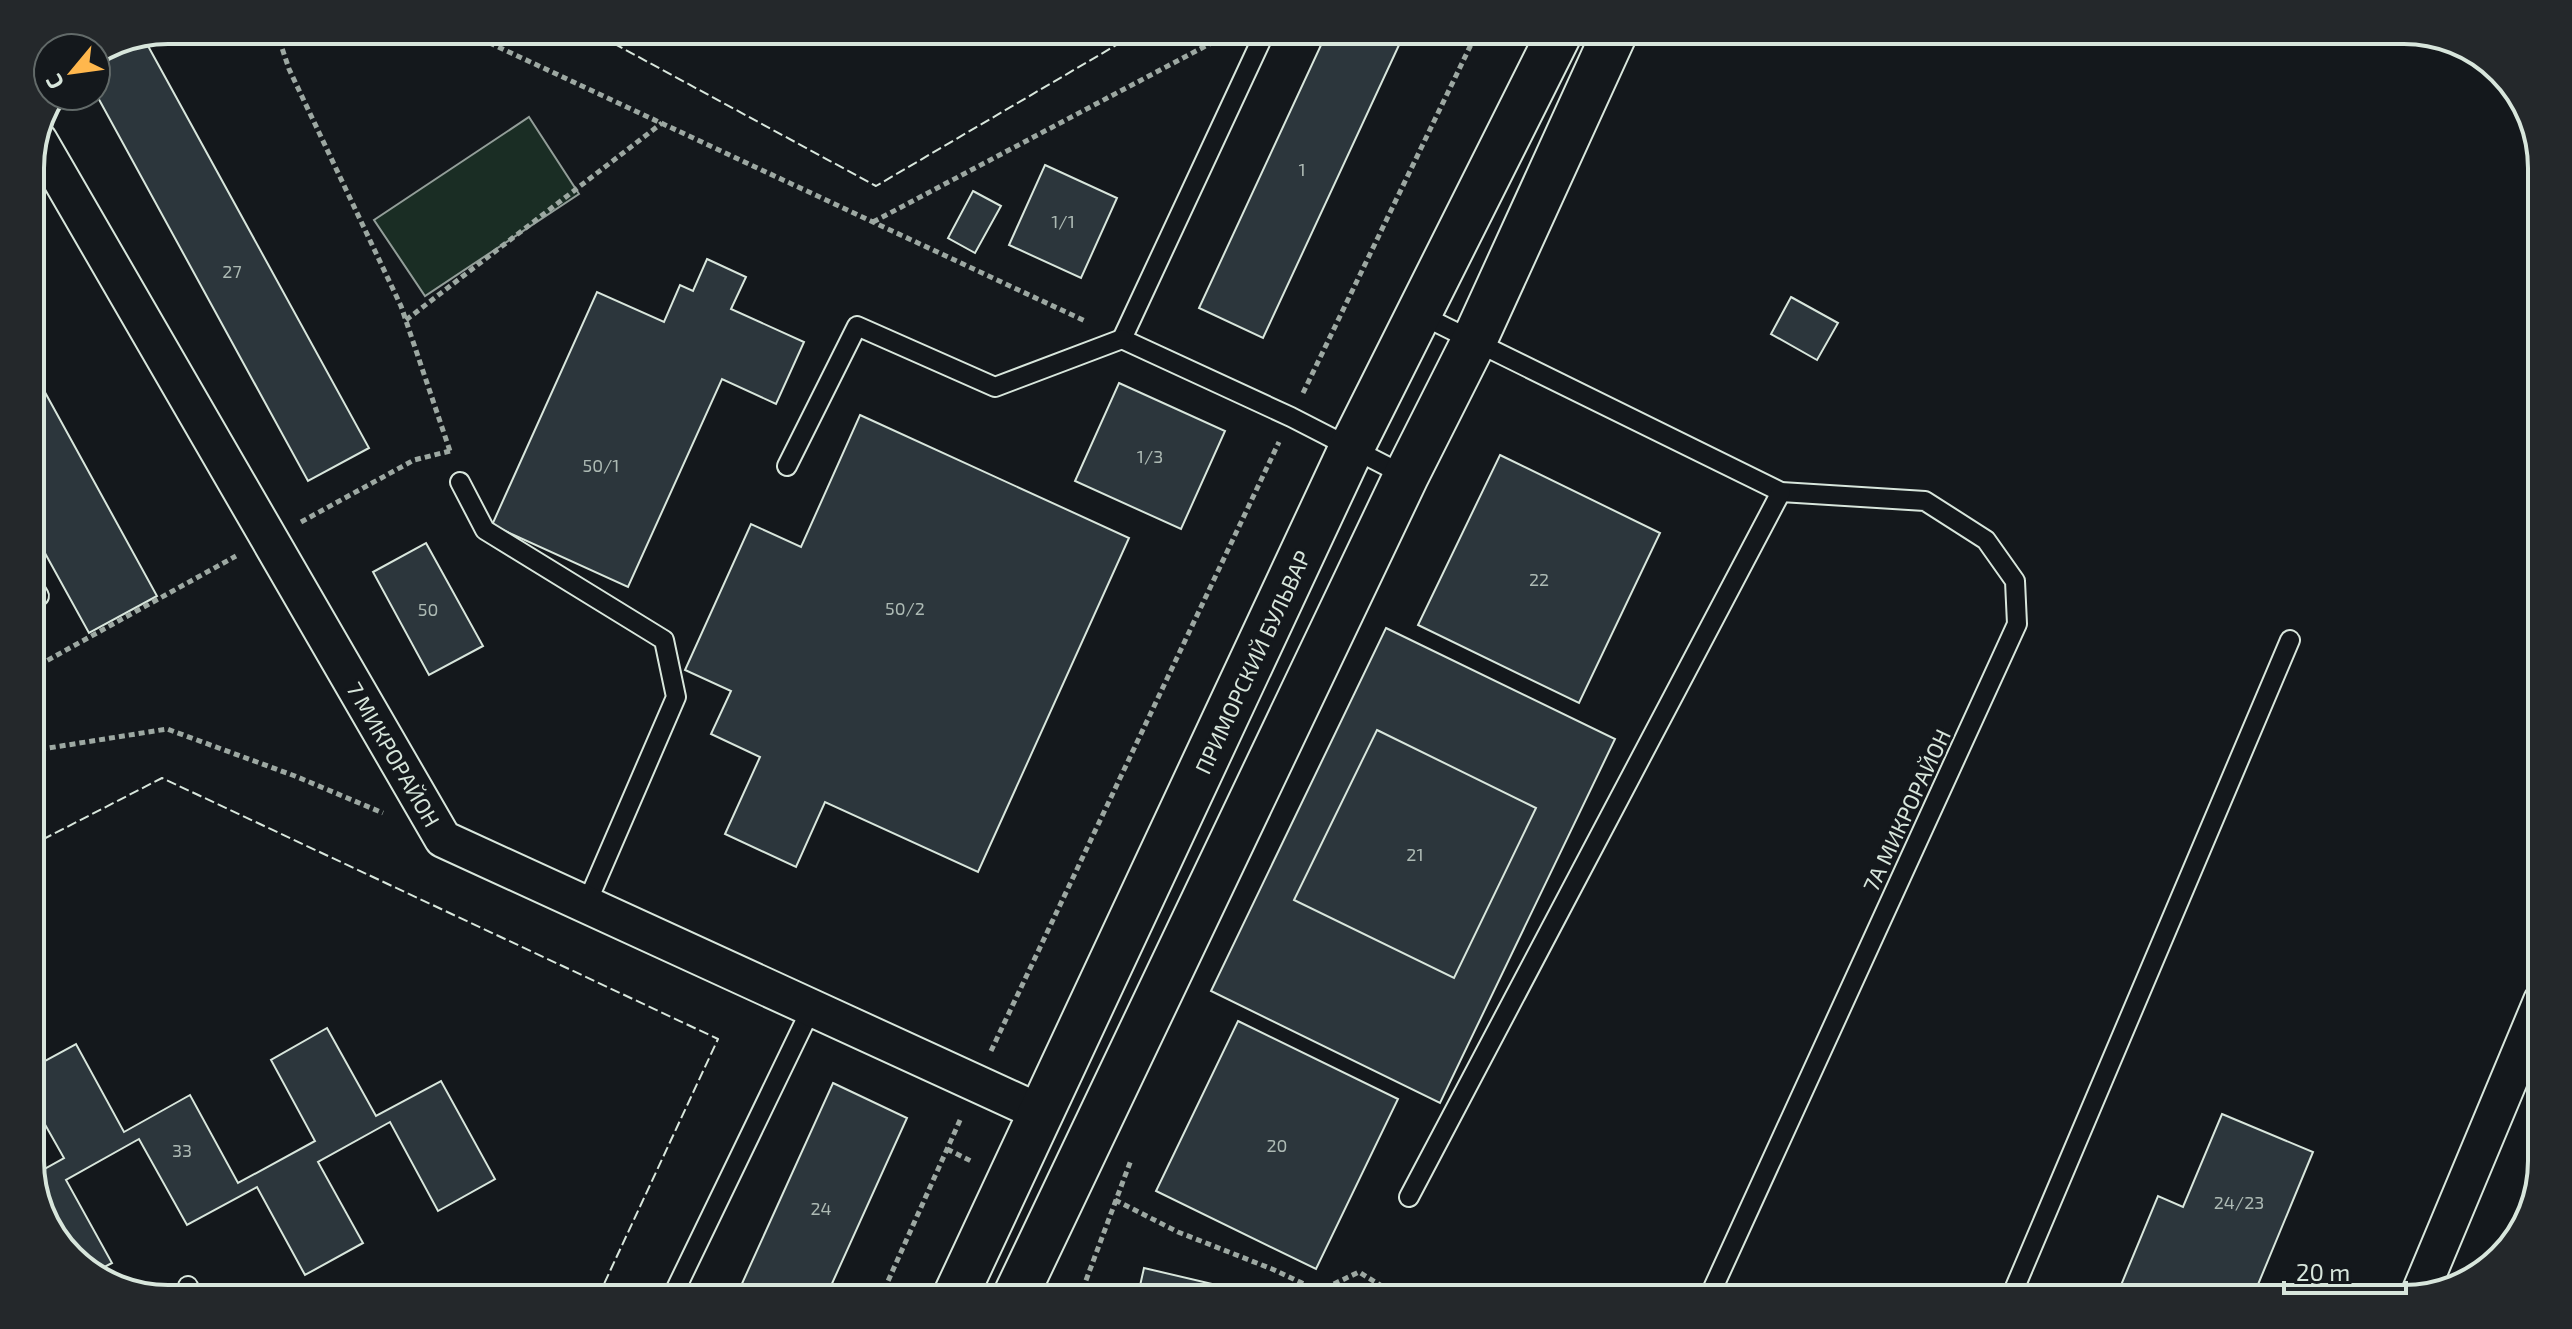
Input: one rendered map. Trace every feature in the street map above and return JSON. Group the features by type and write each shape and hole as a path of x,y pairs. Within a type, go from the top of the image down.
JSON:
{"street":[{"name":"ПРИМОРСКИЙ БУЛЬВАР","path":"961,1285 1351,449 1554,44"},
{"path":"1021,1285 1406,476 1474,341 1610,44"},
{"name":"7 МИКРОРАЙОН","path":"45,152 443,839 1041,1113"},
{"path":"2424,1283 2528,1034"}],"lane":[{"path":"787,466 857,326 995,387 1122,339 1259,44"},
{"path":"1409,1197 1781,492 1419,314"},
{"path":"1122,339 1291,417 1406,476"},
{"path":"460,482 485,530 664,640 676,697 586,905"},
{"name":"7А МИКРОРАЙОН","path":"1714,1285 2017,624 2015,581 1986,540 1925,501 1781,492"},
{"path":"2016,1285 2290,640"},
{"path":"678,1285 811,1009"}],"path":[{"path":"281,44 289,69 406,320 460,482"},
{"path":"492,44 1122,339"},
{"path":"873,222 1210,44"},
{"path":"886,1285 1021,984 1471,44"},
{"path":"406,320 662,123"},
{"path":"44,749 167,729 295,776 443,839"},
{"path":"1115,1200 1178,1232 1306,1285"},
{"path":"1332,1285 1359,1272 1380,1285"}],"green space":[{"path":"529,117 579,194 425,296 374,220"}],"building":[{"path":"1322,44 1400,44 1263,338 1199,308"},
{"path":"148,46 369,448 308,481 106,112 112,112 112,58 121,53"},
{"path":"1045,165 1117,198 1081,278 1009,245"},
{"path":"973,191 1001,206 975,253 948,238"},
{"path":"707,259 746,277 731,309 804,342 776,404 722,379 628,587 492,525 597,292 664,322 680,285 693,291"},
{"path":"1791,297 1838,323 1817,360 1771,334"},
{"path":"1119,383 1225,431 1181,529 1075,481"},
{"path":"44,390 157,596 89,633 44,551"},
{"path":"860,415 1129,538 978,872 825,802 796,867 725,834 760,757 711,734 731,691 685,670 751,524 801,547"},
{"path":"1500,455 1660,533 1579,703 1418,625"},
{"path":"426,543 483,646 429,675 373,572"},
{"path":"1386,628 1615,739 1440,1103 1211,991"},
{"path":"1377,730 1536,808 1454,978 1294,900"},
{"path":"1238,1021 1398,1099 1316,1269 1156,1191"},
{"path":"327,1028 376,1116 441,1081 495,1179 438,1211 390,1122 318,1162 363,1243 305,1275 257,1187 187,1225 139,1139 66,1180 112,1263 104,1267 75,1243 57,1216 46,1185 44,1169 64,1158 44,1123 44,1061 76,1044 124,1132 190,1095 238,1183 315,1141 271,1060"},
{"path":"833,1083 907,1118 831,1285 741,1285"},
{"path":"2222,1114 2313,1152 2258,1285 2121,1285 2158,1196 2183,1207"},
{"path":"1144,1268 1216,1285 1140,1285"}],"fence":[{"path":"615,44 876,186 1118,44"},
{"path":"44,839 162,778 718,1039 604,1285"}]}
